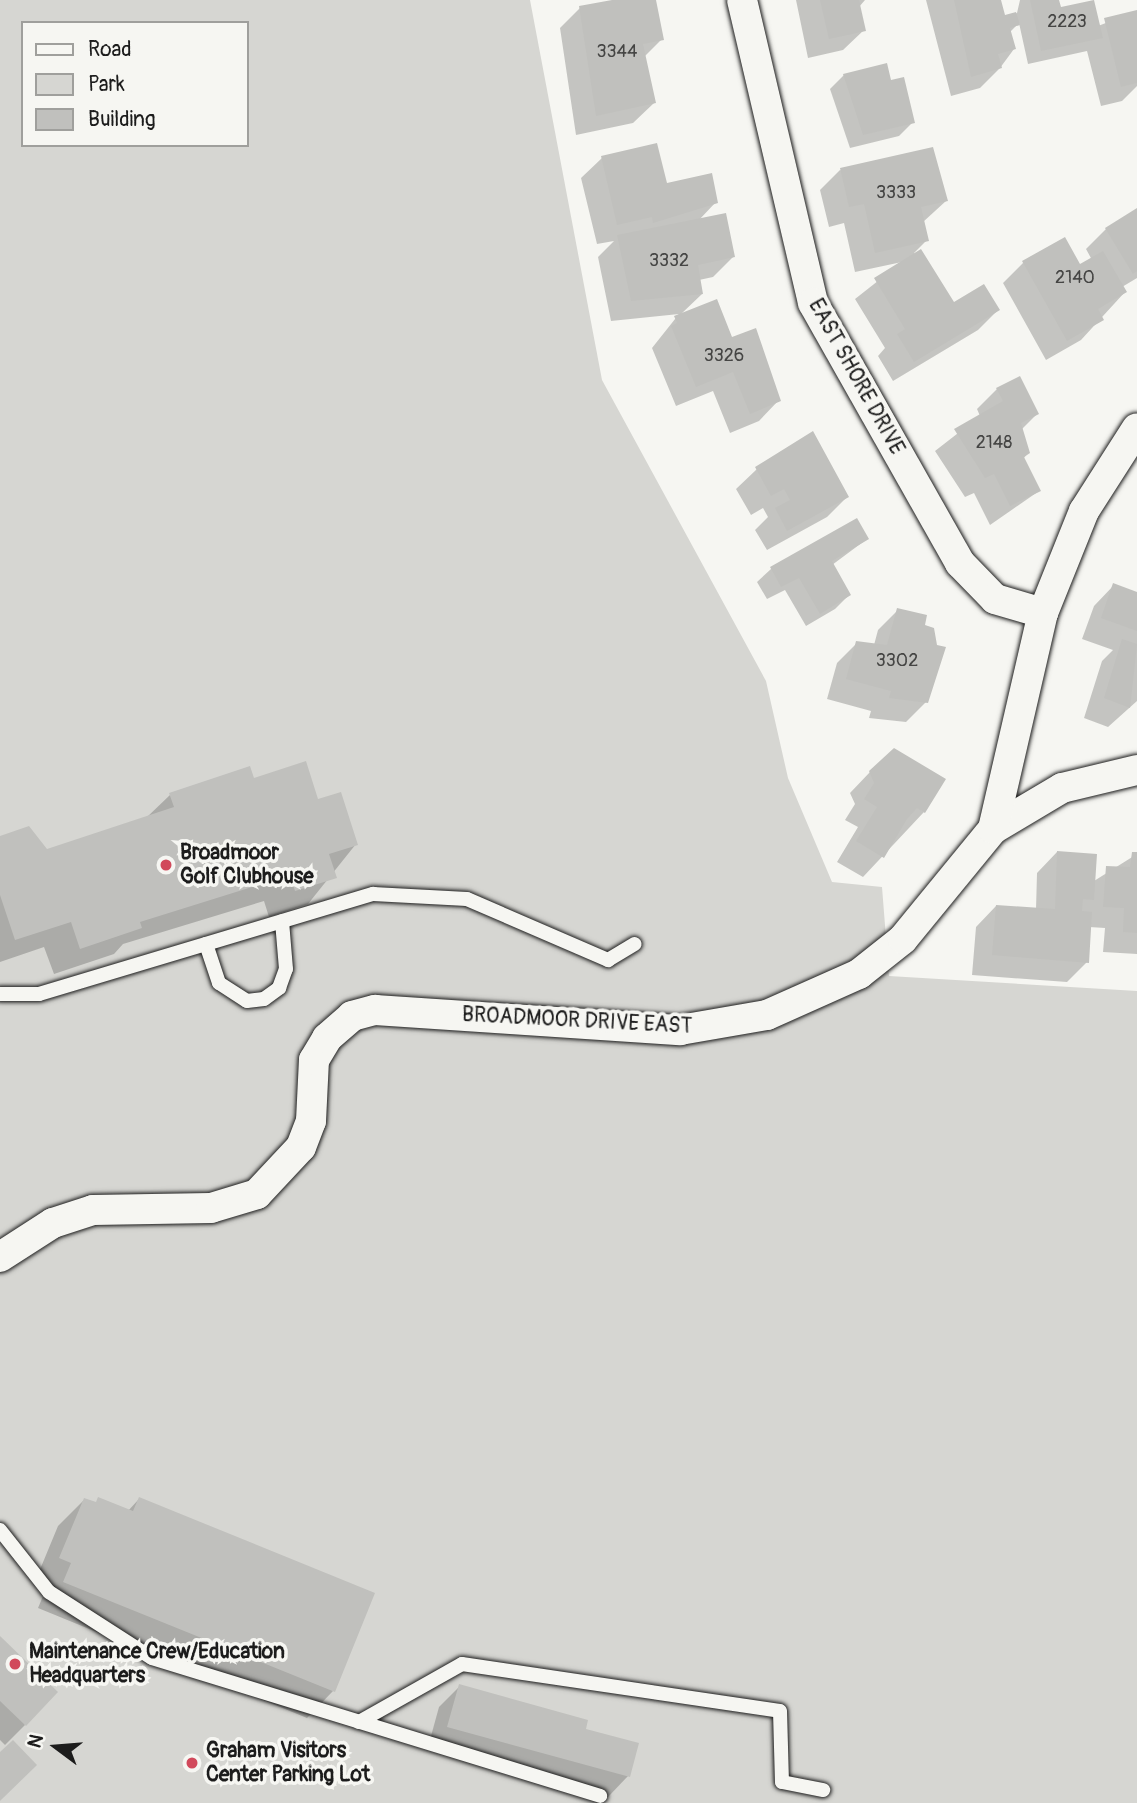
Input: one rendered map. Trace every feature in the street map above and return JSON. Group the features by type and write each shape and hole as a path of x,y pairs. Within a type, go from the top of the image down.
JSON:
{"street":[{"name":"EAST SHORE DRIVE","path":"742,0 813,303 960,563 995,599 1043,613"},
{"name":"BROADMOOR DRIVE EAST","path":"0,1257 53,1223 93,1210 211,1208 257,1194 301,1147 311,1121 314,1060 327,1038 352,1016 375,1010 680,1030 767,1015 812,999 903,939 993,830 1043,613 1084,511 1137,428"},
{"path":"993,830 1062,788 1137,770"}],"lane":[{"path":"0,994 39,994 373,894 431,893 500,909 548,939 608,960 635,944"},
{"path":"206,944 219,983 247,1001 264,999 279,988 286,969 282,922"},
{"path":"0,1530 49,1592 152,1658 600,1796"},
{"path":"359,1722 462,1664 780,1711 782,1782 823,1790"}],"green space":[{"path":"0,0 530,0 602,380 766,681 788,778 832,882 882,887 889,976 1137,991 1137,1803 0,1803"}],"building":[{"path":"612,0 656,0 664,40 643,44 656,103 596,116 579,6"},
{"path":"820,0 859,0 866,31 829,39"},
{"path":"954,0 1001,0 1005,15 1016,12 1020,25 1010,28 1016,49 998,54 1002,68 971,77"},
{"path":"1030,0 1059,0 1061,7 1094,0 1103,38 1041,51"},
{"path":"1137,10 1137,83 1121,87 1104,18"},
{"path":"887,63 891,80 904,77 915,123 863,135 843,74"},
{"path":"657,143 667,183 712,173 718,203 653,223 652,217 617,225 601,156"},
{"path":"933,147 948,201 921,207 929,241 875,253 864,204 849,207 840,168"},
{"path":"1137,208 1137,271 1133,274 1105,228"},
{"path":"726,213 735,257 698,265 703,294 631,301 617,235"},
{"path":"1065,237 1080,264 1103,251 1127,292 1098,309 1104,320 1067,341 1022,261"},
{"path":"921,249 954,302 984,284 1000,310 914,362 897,334 905,329 874,278"},
{"path":"717,299 732,337 756,328 781,401 750,414 733,372 696,387 671,326 677,323 674,316"},
{"path":"1020,376 1039,414 1021,423 1030,453 1024,457 1041,491 1010,506 994,474 985,478 954,429 1003,401 996,388"},
{"path":"813,431 849,497 787,531 775,508 790,500 784,489 771,496 755,467"},
{"path":"857,518 869,539 832,561 851,595 820,614 799,578 781,587 770,567"},
{"path":"1113,583 1137,592 1137,631 1101,618"},
{"path":"897,608 927,615 925,625 934,628 937,645 946,647 928,703 889,698 891,691 846,679 856,641 887,645"},
{"path":"1122,639 1137,644 1130,708 1104,698"},
{"path":"894,748 946,779 925,813 917,808 907,819 884,858 856,841 877,807 864,799 874,783 869,771"},
{"name":"Broadmoor Golf Clubhouse","path":"306,761 318,799 341,792 358,845 329,854 337,878 295,891 290,875 140,922 142,928 80,949 71,922 15,940 0,895 0,836 29,826 47,849 174,807 169,793 250,766 254,778"},
{"path":"1057,851 1097,854 1094,900 1083,899 1082,911 1092,912 1089,963 992,955 996,905 1055,909"},
{"path":"1132,852 1137,852 1137,933 1123,932 1124,908 1103,907 1106,866 1130,867"},
{"path":"98,1497 133,1511 139,1497 375,1593 335,1692 63,1582 71,1563 59,1558 84,1498 96,1502"},
{"name":"Maintenance Crew/Education Headquarters","path":"0,1636 58,1692 26,1726 0,1701"},
{"path":"459,1684 588,1720 586,1729 639,1743 630,1777 447,1727"},
{"path":"13,1740 37,1765 0,1801 0,1752"}],"place":[{"name":"Broadmoor Golf Clubhouse","path":"166,865"},
{"name":"Maintenance Crew/Education Headquarters","path":"15,1664"},
{"name":"Graham Visitors Center Parking Lot","path":"192,1763"}]}
